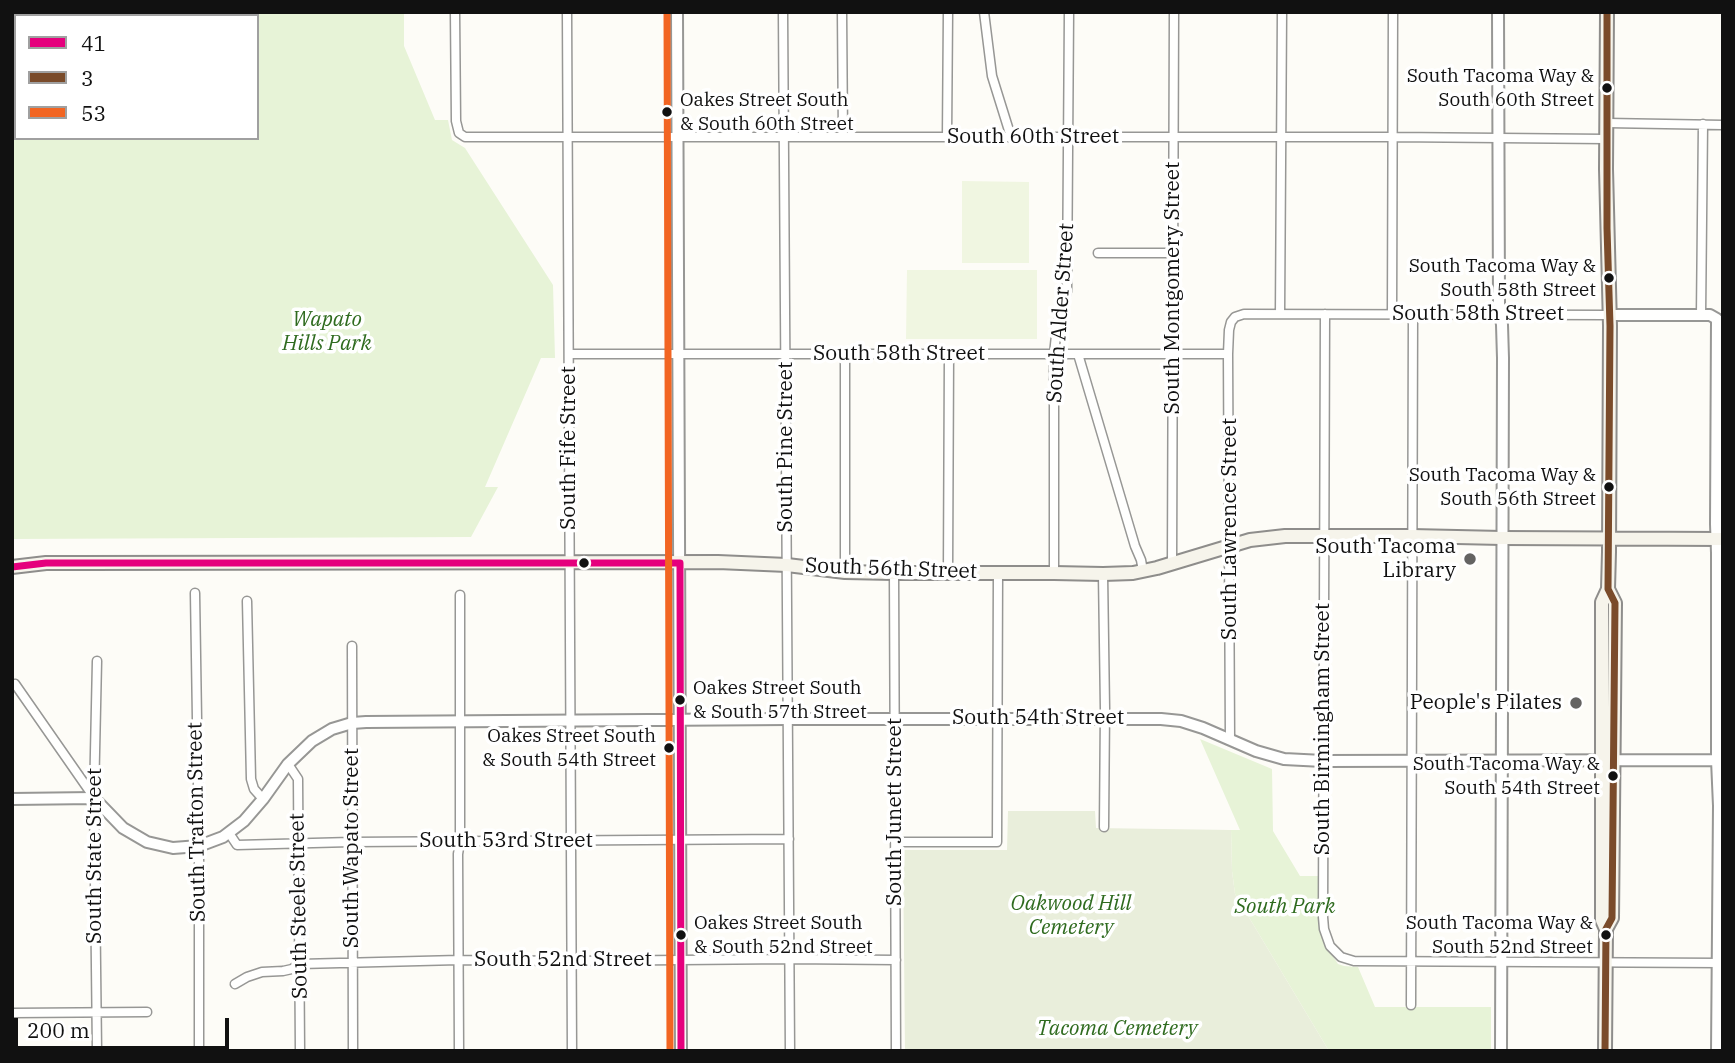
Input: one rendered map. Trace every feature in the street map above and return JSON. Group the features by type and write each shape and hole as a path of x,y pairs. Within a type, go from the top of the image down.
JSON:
{"main road":[{"path":"1605,1051 1606,929 1612,918 1602,602 1608,589 1609,538 1607,12"},
{"name":"South 56th Street","path":"12,566 83,562 751,563 845,572 1103,574 1143,571 1261,538 1412,536 1720,539"}],"street":[{"name":"South 60th Street","path":"456,12 456,118 457,128 465,137 1606,139"},
{"name":"South Fife Street","path":"567,12 572,1051"},
{"path":"677,12 681,1051"},
{"name":"South Pine Street","path":"783,12 790,1051"},
{"path":"842,12 843,136"},
{"path":"947,137 948,12"},
{"path":"984,12 992,76 1011,137"},
{"name":"South Alder Street","path":"1054,573 1054,354 1057,326 1067,291 1069,12"},
{"name":"South Montgomery Street","path":"1172,564 1174,12"},
{"path":"1280,314 1282,12"},
{"path":"1392,314 1393,12"},
{"path":"1498,12 1499,314 1502,325 1501,1051"},
{"path":"1607,123 1723,125"},
{"path":"1701,315 1703,124"},
{"path":"1098,253 1174,253"},
{"name":"South 58th Street","path":"1233,318 1244,314 1720,317"},
{"name":"South Birmingham Street","path":"1325,314 1324,929 1334,951 1342,957 1354,961 1411,961"},
{"path":"1411,1005 1413,314"},
{"path":"1717,1051 1720,964 1717,760 1720,317"},
{"name":"South Lawrence Street","path":"1230,740 1228,354 1229,330 1233,318"},
{"name":"South 58th Street","path":"569,354 1228,354"},
{"path":"845,354 845,572"},
{"path":"948,573 949,354"},
{"path":"1078,354 1143,571"},
{"path":"895,842 998,842 998,572"},
{"name":"South Junett Street","path":"894,573 896,1051"},
{"path":"1103,574 1104,827"},
{"name":"South Trafton Street","path":"195,593 199,1051"},
{"path":"459,1051 460,595"},
{"name":"South Steele Street","path":"247,601 251,779 254,789 263,799"},
{"name":"South Wapato Street","path":"352,646 353,1051"},
{"name":"South State Street","path":"97,661 94,797 97,1051"},
{"path":"15,684 94,797 117,822 142,839 173,848 199,846 229,833 244,821 263,799 298,753 332,729 352,723"},
{"name":"South 54th Street","path":"352,723 459,720 1161,719 1181,721 1277,758 1323,761 1717,760"},
{"name":"South Steele Street","path":"288,764 298,779 300,1051"},
{"path":"12,799 94,797"},
{"name":"South 53rd Street","path":"229,833 237,845 298,842 789,839"},
{"name":"South 52nd Street","path":"234,984 247,976 292,969 300,964 351,962 895,960"},
{"path":"1411,961 1720,964"},
{"path":"12,1013 147,1012"}],"green space":[{"name":"Wapato Hills Park","path":"12,12 404,12 404,46 435,120 448,120 452,140 465,148 553,285 555,358 541,358 485,487 498,487 471,537 12,539"},
{"path":"962,181 1029,182 1029,263 962,263"},
{"path":"907,270 1037,270 1037,339 906,339"},
{"name":"South Park","path":"1200,739 1272,769 1273,831 1300,876 1319,876 1323,938 1338,964 1358,967 1375,1007 1491,1007 1491,1051 1329,1051 1235,894 1231,830 1240,830"},
{"name":"Oakwood Hill Cemetery","path":"1008,811 1095,811 1096,828 1231,830 1235,894 1329,1051 905,1051 903,850 1007,850"}],"transit line":[{"name":"53","path":"667,12 670,1051"},
{"name":"3","path":"1605,1051 1606,929 1612,918 1615,603 1608,589 1610,326 1607,12"},
{"name":"41","path":"12,567 46,563 680,563"},
{"name":"41","path":"680,563 681,1051"}],"place":[{"name":"South Tacoma Way & South 60th Street","path":"1607,88"},
{"name":"Oakes Street South & South 60th Street","path":"667,112"},
{"name":"South Tacoma Way & South 58th Street","path":"1609,278"},
{"name":"South Tacoma Way & South 56th Street","path":"1609,487"},
{"name":"South Tacoma Library","path":"1470,559"},
{"name":"Oakes Street South & South 57th Street","path":"680,700"},
{"name":"People's Pilates","path":"1576,703"},
{"name":"Oakes Street South & South 54th Street","path":"669,748"},
{"name":"South Tacoma Way & South 54th Street","path":"1613,776"},
{"name":"Oakes Street South & South 52nd Street","path":"681,935"},
{"name":"South Tacoma Way & South 52nd Street","path":"1606,935"}],"park label":[{"name":"Tacoma Cemetery","path":"1117,1029"}]}
